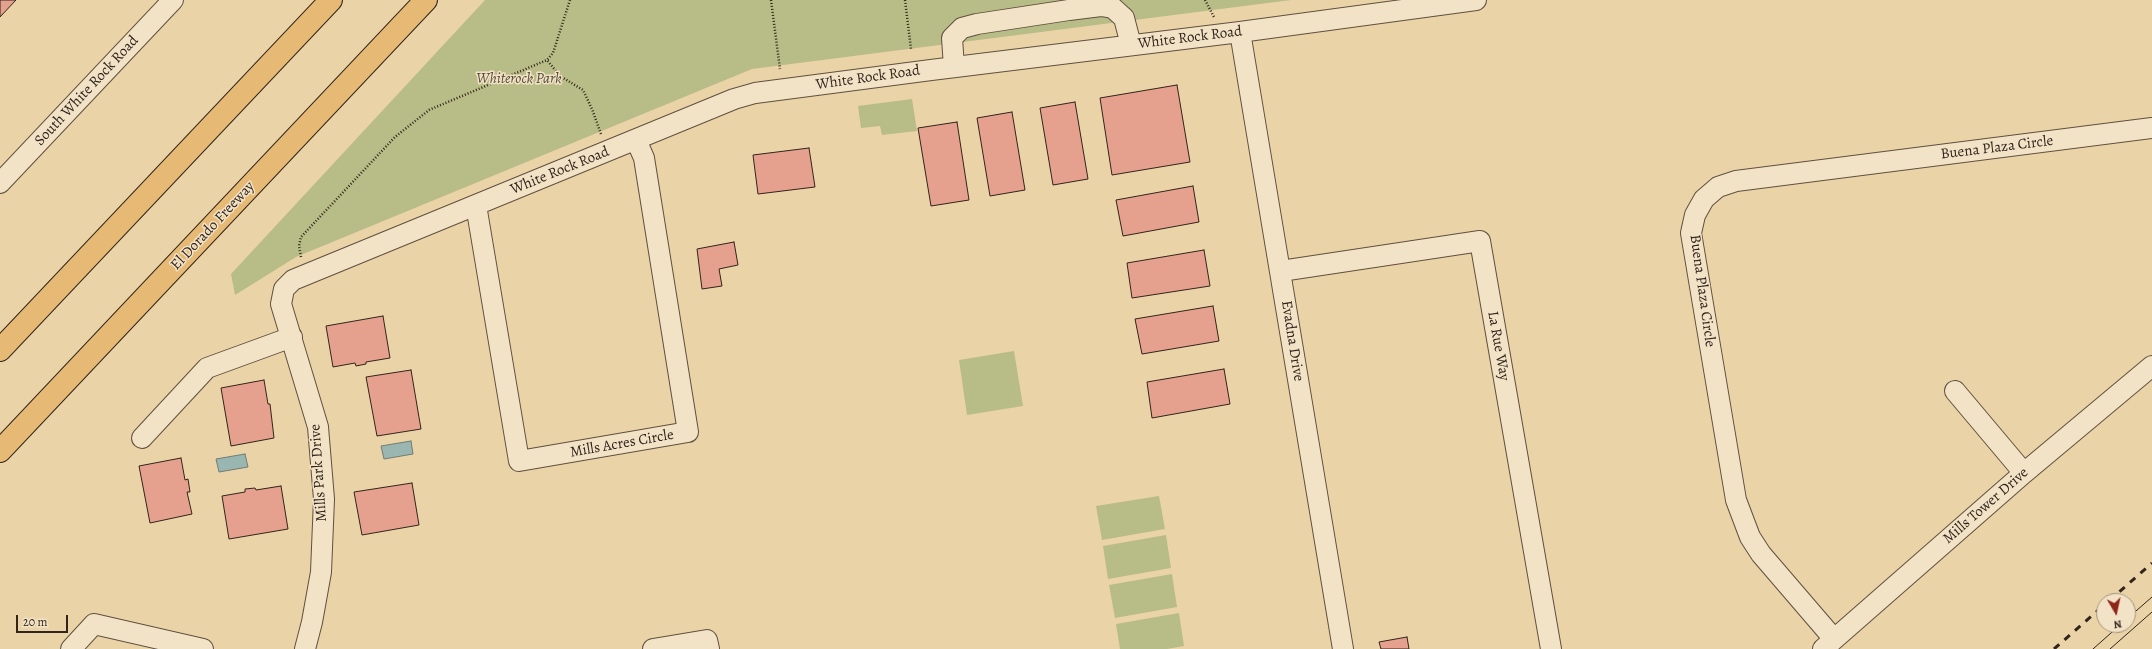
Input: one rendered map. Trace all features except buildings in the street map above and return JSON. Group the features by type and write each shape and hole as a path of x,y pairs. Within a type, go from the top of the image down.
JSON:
{"highway":[{"path":"0,350 331,0"},
{"name":"El Dorado Freeway","path":"0,451 426,0"}],"street":[{"name":"South White Rock Road","path":"0,183 173,0"},
{"name":"White Rock Road","path":"293,280 734,99 755,93 1240,32 1402,5 1476,0"},
{"path":"954,67 952,38 954,34 967,26 1100,6 1113,8 1120,12 1124,18 1131,45"},
{"name":"Evadna Drive","path":"1240,32 1258,148 1343,649"},
{"name":"Buena Plaza Circle","path":"1828,644 1750,537 1736,500 1691,233 1695,215 1704,199 1718,187 1736,181 2152,128"},
{"name":"Mills Acres Circle","path":"476,205 519,461 688,432 644,158 636,140"},
{"name":"La Rue Way","path":"1280,271 1480,241 1551,649"},
{"name":"Mills Park Drive","path":"293,280 284,289 281,304 318,427 324,499 321,572 312,622 305,649"},
{"path":"142,438 207,368 292,337"},
{"name":"Mills Tower Drive","path":"1828,644 2024,473 2152,366"},
{"path":"1955,391 2024,473"},
{"path":"71,649 94,624 204,649"},
{"path":"654,649 707,640 708,649"}],"path":[{"path":"301,258 299,246 301,237 395,137 428,110 547,60 553,53 570,0"},
{"path":"771,0 780,69"},
{"path":"905,0 911,49"},
{"path":"1205,0 1212,13"},
{"path":"547,60 560,76 583,90 601,134"}],"green space":[{"name":"Whiterock Park","path":"485,0 1291,0 752,69 296,257 235,295 231,274"},
{"path":"912,99 917,131 882,135 880,126 861,128 858,106"},
{"path":"1014,351 1023,406 967,415 959,360"},
{"path":"1159,496 1165,529 1102,540 1096,506"},
{"path":"1166,535 1171,568 1108,579 1103,546"},
{"path":"1172,574 1177,607 1115,618 1109,585"},
{"path":"1179,613 1184,646 1167,649 1120,649 1116,624"}],"water":[{"path":"411,441 413,454 384,459 381,446"},
{"path":"245,454 248,467 219,472 216,459"}],"tram line":[{"path":"2136,611 2152,597"},
{"path":"2110,649 2152,612"},
{"path":"2093,649 2111,633"}],"railway":[{"path":"2118,593 2152,563"},
{"path":"2054,649 2096,612"}]}
